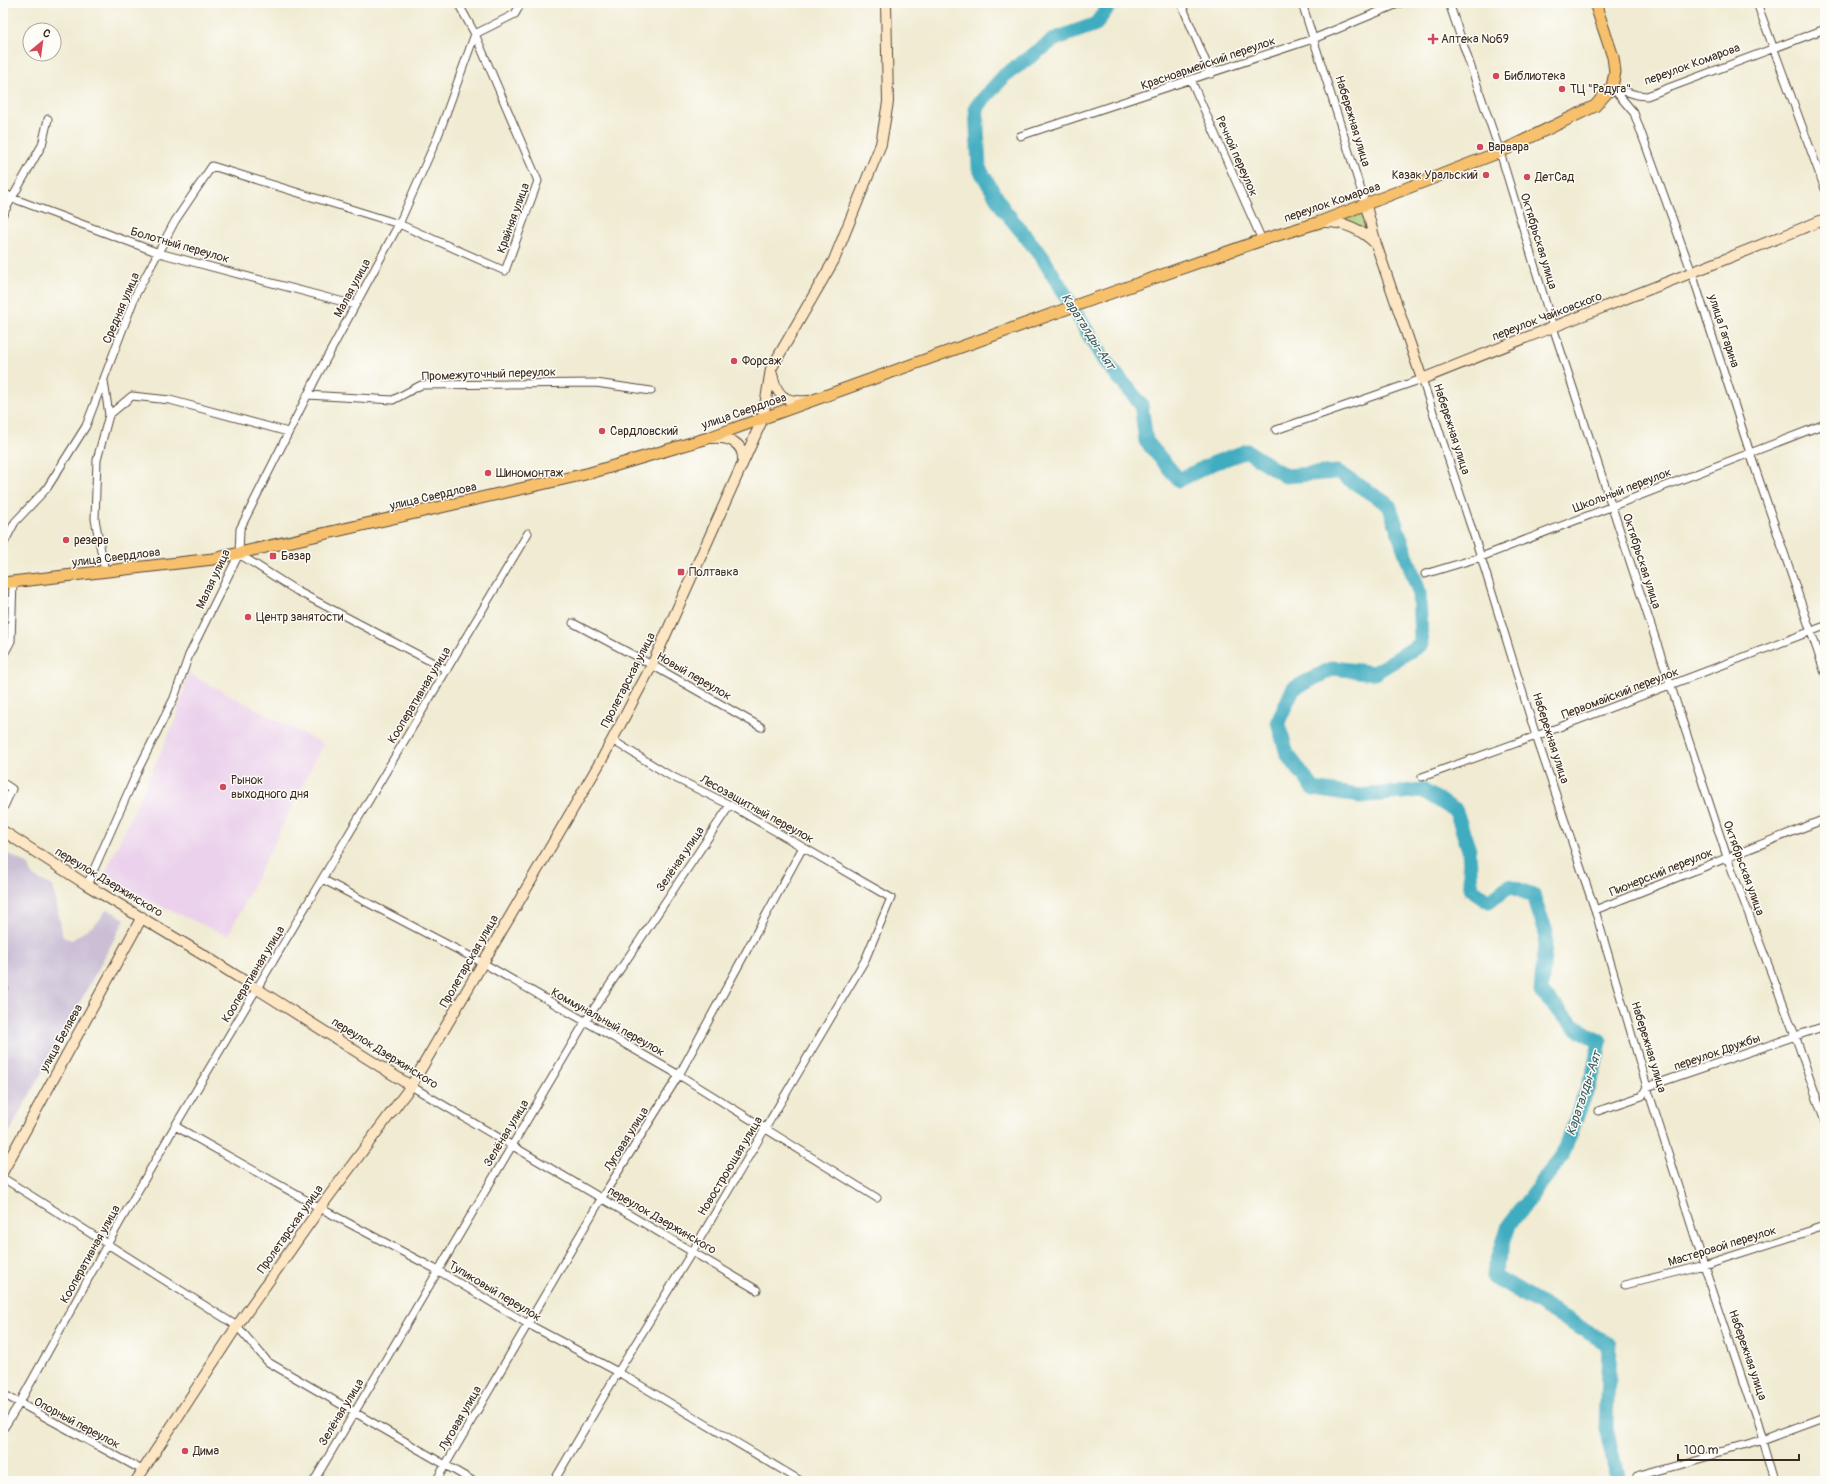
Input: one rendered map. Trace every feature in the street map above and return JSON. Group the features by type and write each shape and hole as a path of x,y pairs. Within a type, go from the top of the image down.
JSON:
{"main road":[{"path":"1595,3 1613,57 1615,72 1612,87"},
{"name":"переулок Комарова","path":"1105,295 1262,240 1366,206 1500,152 1589,110 1601,100 1612,87"},
{"name":"улица Свердлова","path":"8,583 213,559 590,473 708,438 1105,295"}],"street":[{"name":"Крайняя улица","path":"399,224 505,270 538,181 475,34 458,3"},
{"path":"475,34 515,14 521,3"},
{"path":"811,401 788,400 778,393 773,381 771,369 834,260 881,144 888,102 886,3"},
{"path":"1182,3 1211,74"},
{"name":"Набережная улица","path":"1302,3 1366,206 1376,244 1481,557 1536,736 1595,910 1647,1087 1704,1265 1763,1440 1775,1481"},
{"name":"Красноармейский переулок","path":"1020,136 1314,39 1400,3"},
{"name":"Октябрьская улица","path":"1449,3 1500,152 1553,327 1727,857 1796,1038 1825,1122"},
{"path":"1757,3 1825,189"},
{"name":"переулок Комарова","path":"1612,87 1628,93 1647,96 1825,29"},
{"name":"Малая улица","path":"87,885 138,770 174,698 189,655 238,554 240,530 307,395 399,224 438,136 475,34"},
{"name":"Речной переулок","path":"1191,80 1262,240"},
{"name":"улица Гагарина","path":"1612,87 1634,113 1692,273 1750,453 1825,673"},
{"path":"3,214 42,144 48,119"},
{"name":"Средняя улица","path":"3,545 14,522 47,488 86,426 136,294 175,221 212,166 399,224"},
{"name":"Болотный переулок","path":"3,192 12,198 158,253 355,305"},
{"name":"переулок Чайковского","path":"1276,430 1422,379 1825,219"},
{"path":"1320,222 1332,221 1351,226 1369,237 1376,244"},
{"name":"Пролетарская улица","path":"136,1481 237,1326 320,1208 411,1086 612,740 652,665 763,418 771,369"},
{"name":"Средняя улица","path":"104,379 109,415 97,460 95,519 105,572"},
{"name":"Промежуточный переулок","path":"307,395 393,400 421,385 596,383 651,391"},
{"path":"109,415 132,396 170,400 288,432"},
{"name":"Школьный переулок","path":"1425,574 1481,557 1825,424"},
{"path":"708,438 723,437 733,441 740,446 744,454 743,462"},
{"name":"Кооперативная улица","path":"3,1429 19,1404 175,1126 528,533"},
{"path":"238,554 297,591 446,670"},
{"path":"3,656 11,641 8,583"},
{"name":"Новый переулок","path":"573,623 652,665 761,727"},
{"name":"Первомайский переулок","path":"1422,777 1536,736 1825,626"},
{"name":"Лесозащитный переулок","path":"612,740 669,775 730,805 891,898"},
{"path":"3,783 12,789 3,809"},
{"name":"Зелёная улица","path":"314,1481 437,1270 585,1022 730,805"},
{"name":"Пионерский переулок","path":"1595,910 1825,819"},
{"name":"переулок Дзержинского","path":"3,831 87,885 257,988 411,1086 757,1290"},
{"name":"Луговая улица","path":"436,1481 601,1199 679,1075 803,846"},
{"name":"Коммунальный переулок","path":"322,879 483,963 679,1075 876,1198"},
{"name":"Новостроющая улица","path":"554,1481 865,960 891,898"},
{"name":"улица Беляева","path":"3,1171 142,918"},
{"name":"переулок Дружбы","path":"1598,1111 1642,1096 1647,1087 1796,1038 1825,1026"},
{"name":"Тупиковый переулок","path":"175,1126 320,1208 437,1270 528,1324 618,1372 802,1481"},
{"path":"3,1178 237,1326 268,1362 473,1481"},
{"name":"Мастеровой переулок","path":"1625,1285 1704,1265 1825,1226"},
{"name":"Опорный переулок","path":"3,1394 142,1470"},
{"path":"1635,1476 1763,1440 1825,1417"}],"shaded area":[{"name":"Рынок выходного дня","path":"188,673 323,744 228,936 102,880 176,719"},
{"path":"3,851 29,865 32,876 53,886 63,937 72,940 98,922 107,909 125,919 3,1144"}],"green space":[{"path":"1361,213 1371,233 1343,219"}],"waterway":[{"name":"Караталды-Аят","path":"1111,3 1096,24 1055,39 1005,75 976,107 979,168 1004,210 1041,255 1105,361 1141,404 1146,441 1179,480 1214,463 1247,451 1285,476 1338,472 1389,505 1419,592 1421,644 1374,673 1333,668 1293,689 1278,722 1287,754 1314,789 1360,796 1422,790 1456,811 1469,850 1471,889 1489,901 1509,886 1533,895 1546,932 1541,992 1574,1026 1600,1042 1593,1073 1562,1156 1509,1225 1493,1276 1609,1344 1606,1428 1618,1481"}],"railway":[{"path":"3,986 9,989"}],"place":[{"name":"Аптека №69","path":"1433,39"},
{"name":"Библиотека","path":"1496,76"},
{"name":"ТЦ \"Радуга\"","path":"1562,89"},
{"name":"Варвара","path":"1480,147"},
{"name":"Казак Уральский","path":"1486,175"},
{"name":"ДетСад","path":"1527,177"},
{"name":"Форсаж","path":"734,361"},
{"name":"Сврдловский","path":"602,431"},
{"name":"Шиномонтаж","path":"488,473"},
{"name":"резерв","path":"66,540"},
{"name":"Базар","path":"273,556"},
{"name":"Полтавка","path":"681,572"},
{"name":"Центр занятости","path":"248,617"},
{"name":"Рынок выходного дня","path":"223,787"},
{"name":"Дима","path":"185,1451"}]}
